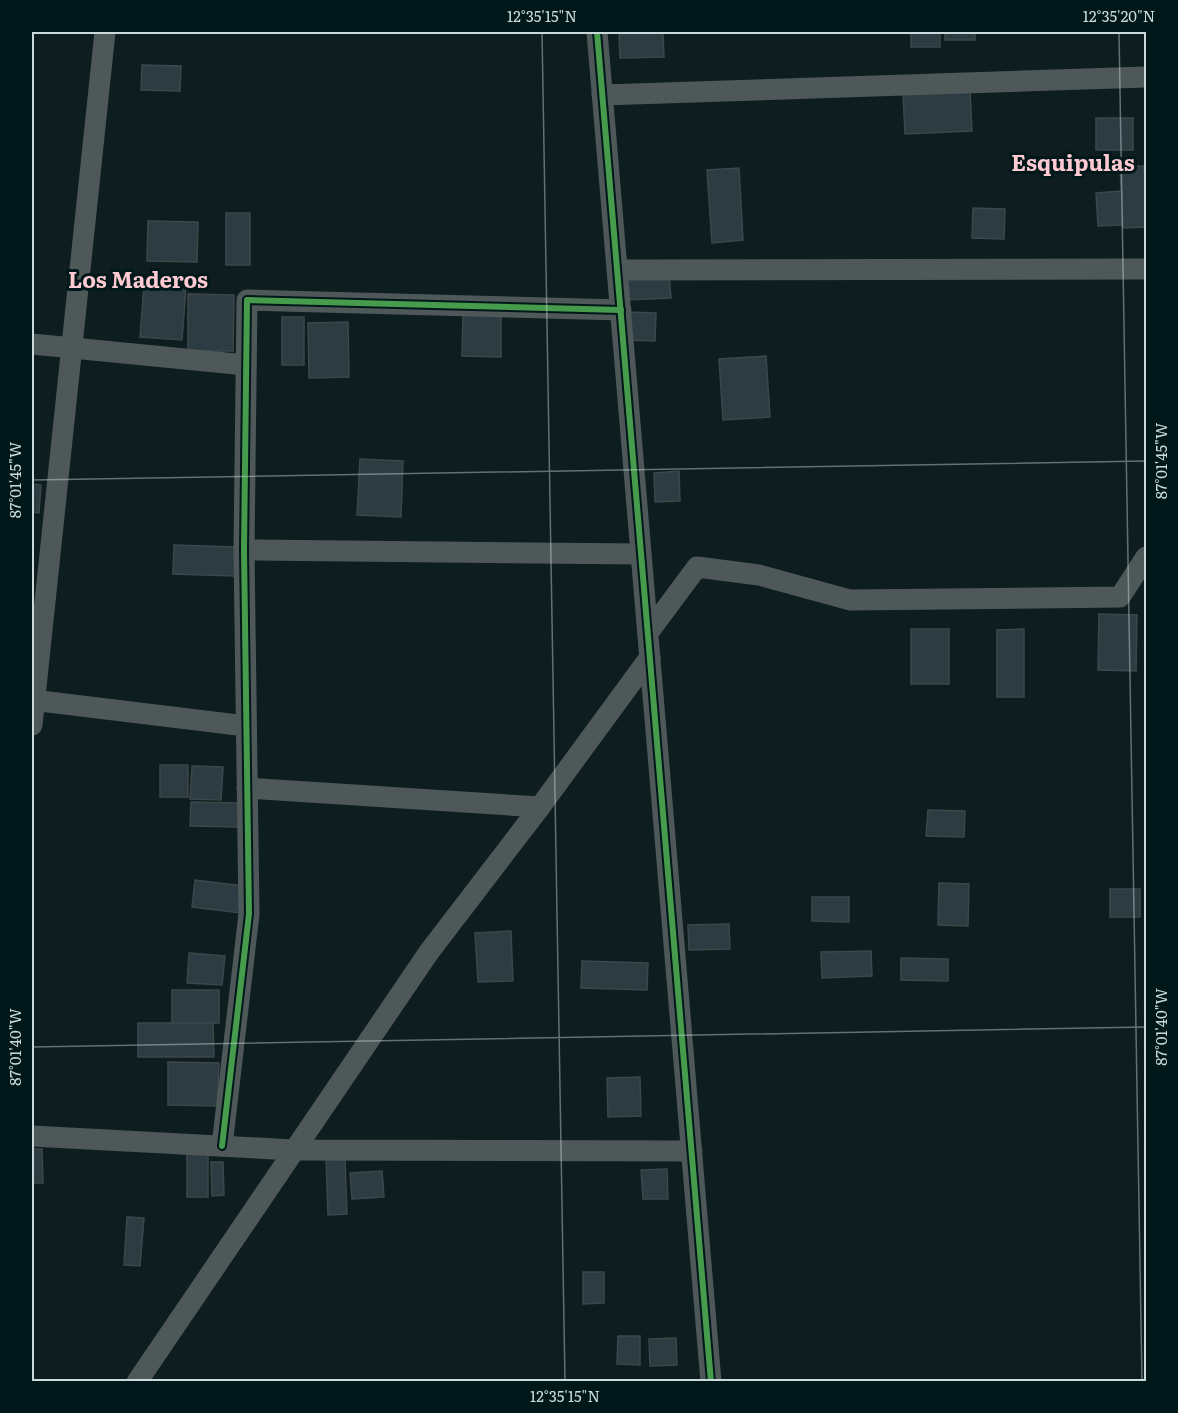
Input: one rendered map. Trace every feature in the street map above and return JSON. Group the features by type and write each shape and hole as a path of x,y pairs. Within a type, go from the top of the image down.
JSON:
{"street":[{"path":"32,725 105,32"},
{"path":"597,32 711,1382"},
{"path":"602,95 1146,77"},
{"path":"617,270 1146,269"},
{"path":"222,1146 249,914 244,550 247,300 621,310"},
{"path":"32,344 246,365"},
{"path":"244,550 641,554"},
{"path":"648,633 696,567 759,575 849,600 1120,597 1146,557"},
{"path":"137,1382 429,952 540,807 650,657"},
{"path":"33,700 246,726"},
{"path":"247,789 540,807"},
{"path":"32,1136 294,1150 692,1151"}],"building":[{"path":"619,32 663,32 664,57 620,58"},
{"path":"911,32 940,32 940,47 911,47"},
{"path":"945,32 975,32 975,40 945,40"},
{"path":"142,65 181,66 180,91 141,90"},
{"path":"970,91 972,131 905,134 903,94"},
{"path":"1096,118 1133,118 1133,150 1096,150"},
{"path":"1144,166 1146,227 1123,228 1120,167"},
{"path":"739,168 743,240 712,243 707,170"},
{"path":"1122,191 1123,225 1098,226 1096,193"},
{"path":"973,208 1005,209 1004,239 972,238"},
{"path":"226,213 250,213 250,265 226,265"},
{"path":"148,221 198,222 197,262 147,261"},
{"path":"669,274 671,298 624,300 623,276"},
{"path":"144,284 186,287 182,340 140,337"},
{"path":"188,294 234,295 233,351 188,351"},
{"path":"627,312 656,313 655,341 627,340"},
{"path":"463,315 501,316 501,357 462,356"},
{"path":"282,317 304,317 304,365 282,365"},
{"path":"348,322 349,377 309,378 308,323"},
{"path":"766,356 770,417 723,420 719,359"},
{"path":"360,459 403,461 401,517 357,515"},
{"path":"679,471 680,501 655,502 654,473"},
{"path":"32,484 41,485 39,513 32,512"},
{"path":"174,545 235,547 235,576 173,574"},
{"path":"1099,614 1137,615 1136,671 1098,670"},
{"path":"911,629 949,629 949,684 911,684"},
{"path":"1024,629 1024,697 997,697 997,630"},
{"path":"160,765 188,765 188,797 160,797"},
{"path":"192,766 223,767 221,800 190,799"},
{"path":"191,802 239,803 238,827 190,826"},
{"path":"928,810 965,811 964,837 926,836"},
{"path":"195,880 243,886 241,913 192,907"},
{"path":"939,883 969,884 968,926 938,925"},
{"path":"1110,889 1140,889 1140,917 1110,917"},
{"path":"812,897 849,897 849,922 812,921"},
{"path":"729,924 730,949 689,950 688,925"},
{"path":"511,931 513,981 478,982 475,933"},
{"path":"871,951 872,976 822,978 821,952"},
{"path":"189,953 225,956 222,985 187,983"},
{"path":"901,958 948,959 948,981 901,980"},
{"path":"582,961 648,963 647,990 581,988"},
{"path":"172,990 219,990 219,1023 172,1023"},
{"path":"138,1023 213,1023 214,1057 138,1057"},
{"path":"168,1062 219,1063 217,1106 168,1105"},
{"path":"640,1077 641,1116 608,1117 607,1078"},
{"path":"32,1149 42,1149 43,1183 32,1183"},
{"path":"187,1151 208,1151 208,1197 187,1197"},
{"path":"345,1158 347,1214 328,1215 326,1159"},
{"path":"211,1162 223,1162 224,1195 212,1196"},
{"path":"667,1169 668,1199 643,1199 641,1170"},
{"path":"382,1171 384,1197 352,1199 350,1173"},
{"path":"127,1217 144,1218 140,1266 124,1265"},
{"path":"583,1272 604,1272 604,1303 583,1304"},
{"path":"618,1336 640,1336 640,1365 617,1364"},
{"path":"676,1338 677,1365 650,1366 649,1339"}],"cycle path":[{"path":"597,32 711,1382"},
{"path":"222,1146 249,914 244,550 247,300 621,310"}],"district":[{"name":"Esquipulas","path":"1073,161"},
{"name":"Los Maderos","path":"138,278"}]}
